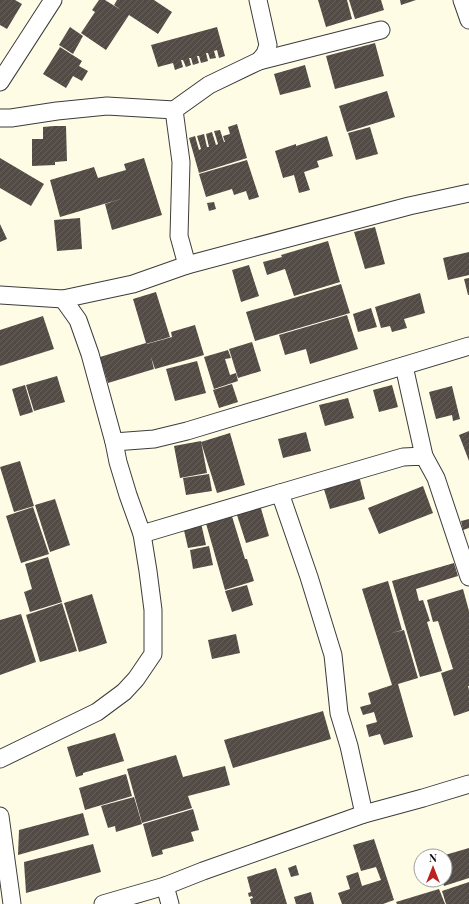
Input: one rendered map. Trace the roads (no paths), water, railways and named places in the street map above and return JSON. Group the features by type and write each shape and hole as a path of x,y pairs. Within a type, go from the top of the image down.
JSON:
{"street":[{"path":"0,82 53,0"},
{"path":"258,0 268,45 265,54 258,62"},
{"path":"462,0 469,20"},
{"path":"0,118 11,118 57,111 107,106 174,110 209,85 258,62 381,30"},
{"path":"174,110 181,162 179,236 187,264"},
{"path":"0,295 63,299 133,284 187,264 409,206 469,193"},
{"path":"0,759 97,712 124,692 136,679 153,654 153,610 142,534 118,462 90,354 78,320 63,299"},
{"path":"114,442 154,439 187,431 469,346"},
{"path":"404,366 424,456 436,478 469,577"},
{"path":"142,534 403,458 424,456"},
{"path":"280,494 309,577 333,656 339,713 349,746 364,814"},
{"path":"103,904 165,886 364,814 469,784"},
{"path":"0,816 12,904"},
{"path":"165,886 170,904"}]}
